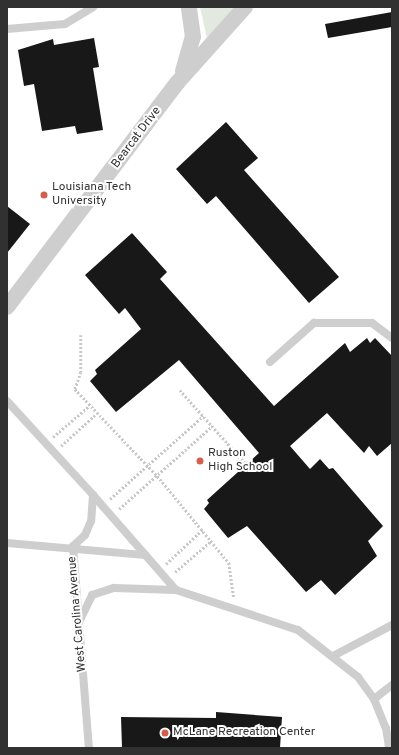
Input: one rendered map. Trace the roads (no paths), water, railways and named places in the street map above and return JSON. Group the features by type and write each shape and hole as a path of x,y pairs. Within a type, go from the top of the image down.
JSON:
{"street":[{"name":"Bearcat Drive","path":"177,83 189,58 193,37 189,7"},
{"name":"Bearcat Drive","path":"7,307 177,83 245,7"}],"lane":[{"path":"7,29 22,30 65,24 93,7"},
{"path":"270,362 314,323 372,323 392,338"},
{"path":"7,401 93,495 176,590"},
{"name":"West Carolina Avenue","path":"89,748 73,546 85,535 91,521 93,495"},
{"path":"7,543 73,546 145,554"},
{"path":"79,623 92,595 114,588 176,590 298,630 358,677 374,700 386,728 389,748"},
{"path":"333,656 392,625"},
{"path":"374,700 392,685"}],"place":[{"name":"Louisiana Tech University","path":"44,195"},
{"name":"Ruston High School","path":"200,461"},
{"name":"McLane Recreation Center","path":"165,733"}]}
